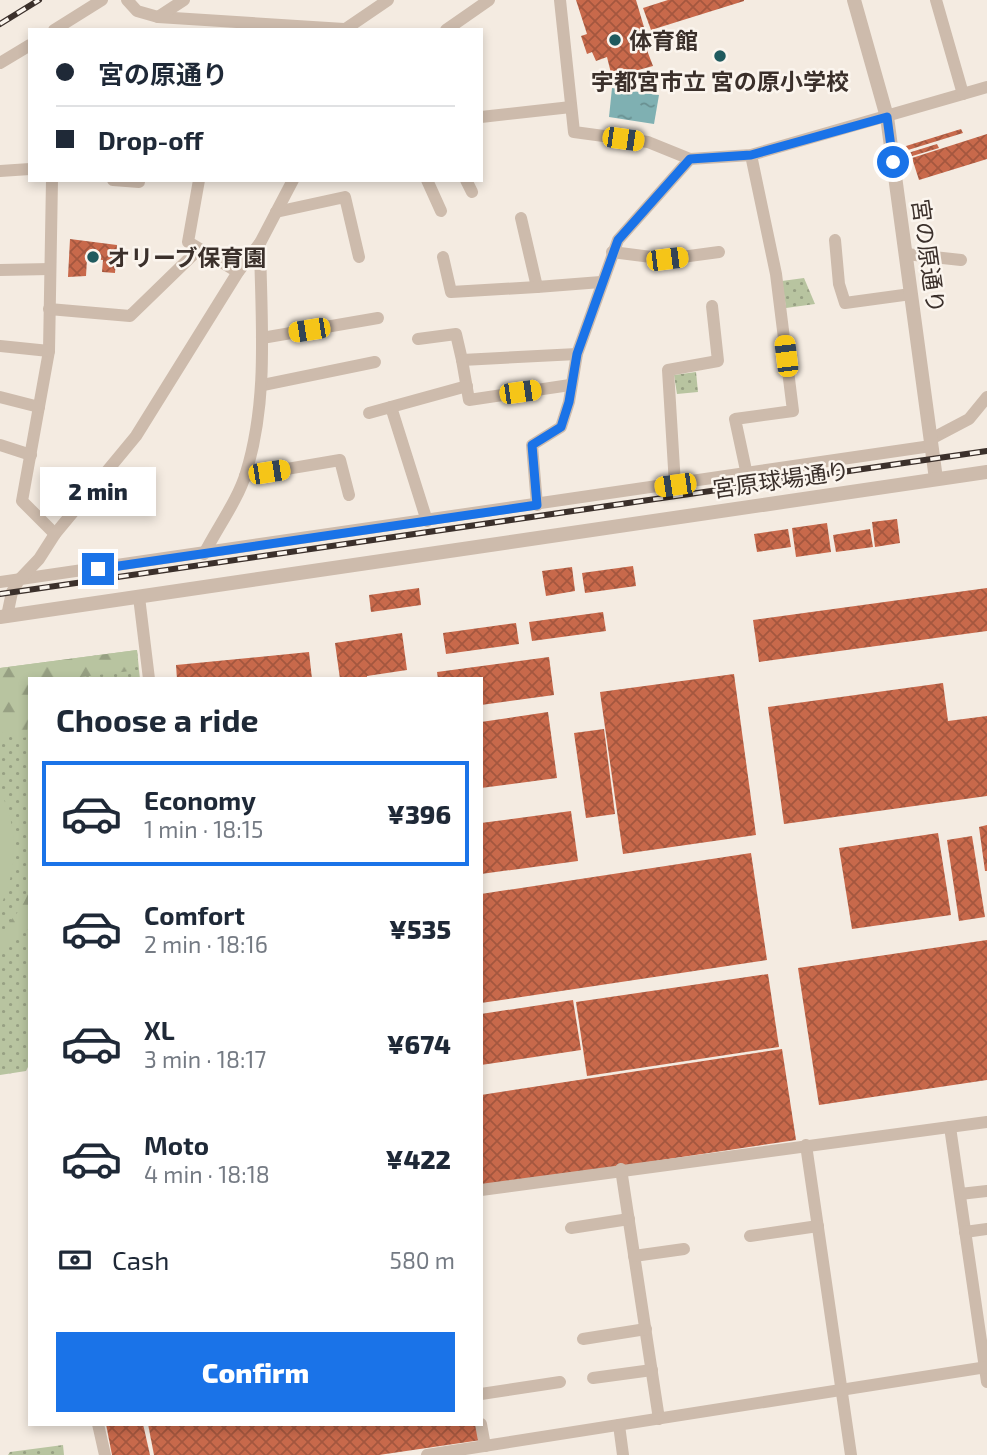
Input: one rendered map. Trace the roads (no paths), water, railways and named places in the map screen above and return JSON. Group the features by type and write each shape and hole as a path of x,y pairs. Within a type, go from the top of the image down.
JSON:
{"street":[{"path":"57,28 102,0"},
{"path":"127,0 137,11 158,17 328,28"},
{"path":"158,17 184,0"},
{"path":"346,28 388,0"},
{"path":"449,28 489,0"},
{"path":"560,0 574,132 648,142 690,159 751,155 987,87"},
{"name":"宮の原通り","path":"855,0 887,117 936,479"},
{"path":"936,0 963,94"},
{"path":"0,63 28,46"},
{"path":"483,117 571,107"},
{"path":"747,475 735,419 793,411 776,274 751,155"},
{"path":"537,505 532,445 561,427 569,402 577,354 612,253 618,240 690,159"},
{"path":"0,171 28,169"},
{"path":"52,182 49,351 22,501 55,534"},
{"path":"200,182 188,243 238,272"},
{"path":"3,617 19,580 39,559 55,534 136,436 238,272 260,243 292,182"},
{"path":"428,182 441,211"},
{"path":"276,212 345,197 359,257"},
{"path":"521,218 537,287"},
{"path":"835,240 838,284 845,303 911,294"},
{"path":"204,554 245,476 263,385 260,243"},
{"path":"49,309 130,316 199,249"},
{"path":"612,253 667,259 719,252"},
{"path":"906,254 961,260"},
{"path":"443,257 451,292 601,282"},
{"path":"0,270 50,269"},
{"path":"675,485 668,370 718,361 712,306"},
{"path":"262,338 378,318"},
{"path":"418,339 456,334 469,400 570,385"},
{"path":"0,346 49,351"},
{"path":"462,360 577,354"},
{"path":"263,385 375,362"},
{"path":"369,413 467,386"},
{"path":"0,397 39,407"},
{"path":"0,582 747,475 931,442 968,419 987,397"},
{"path":"391,407 427,521"},
{"path":"0,445 31,455"},
{"path":"245,476 340,460 349,495"},
{"name":"宮原球場通り","path":"3,617 987,472"},
{"path":"139,597 149,677"},
{"path":"483,1190 621,1169 987,1122"},
{"path":"950,1127 987,1382"},
{"path":"806,1145 851,1455"},
{"path":"621,1169 659,1419"},
{"path":"960,1194 987,1191"},
{"path":"571,1228 629,1219"},
{"path":"750,1236 818,1226"},
{"path":"965,1232 987,1229"},
{"path":"634,1256 684,1249"},
{"path":"583,1339 646,1329"},
{"path":"426,1455 986,1367"},
{"path":"593,1378 652,1370"},
{"path":"483,1394 560,1382"},
{"path":"619,1425 623,1455"},
{"path":"98,1426 105,1455"},
{"path":"481,1426 485,1446"}],"water":[{"path":"612,88 659,95 654,124 609,117"}],"railway":[{"path":"0,24 39,0"},
{"path":"0,594 987,451"}],"place":[{"name":"体育館","path":"615,40"},
{"name":"宇都宮市立 宮の原小学校","path":"720,56"},
{"name":"オリーブ保育園","path":"93,257"}]}
